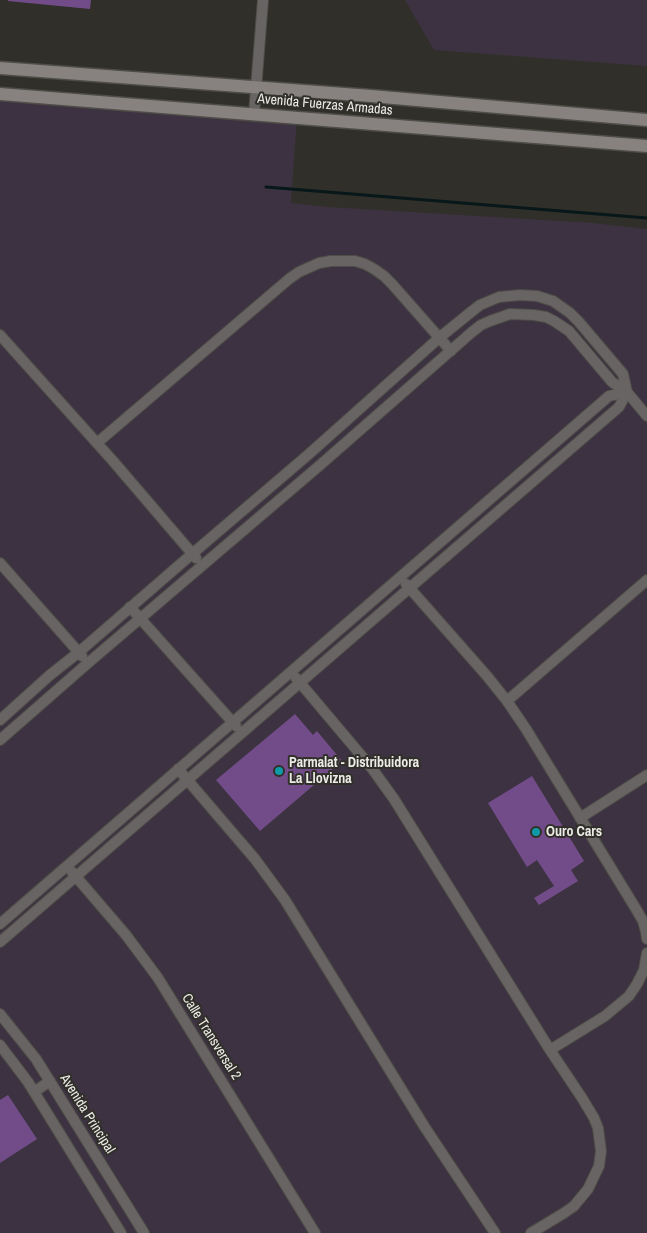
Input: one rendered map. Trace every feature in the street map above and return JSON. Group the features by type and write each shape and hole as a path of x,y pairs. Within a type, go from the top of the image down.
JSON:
{"street":[{"path":"254,114 263,0"},
{"name":"Avenida Fuerzas Armadas","path":"0,68 647,120"},
{"name":"Avenida Fuerzas Armadas","path":"0,94 647,146"},
{"path":"97,443 289,279 319,263 355,261 374,269 392,284 451,351"},
{"path":"0,720 309,454 439,338 480,305 499,297 510,295 528,295 553,301 579,322 623,374 627,392 619,407 0,942"},
{"path":"0,740 481,325 490,320 510,314 522,314 546,317 554,321 569,331 612,382 627,392 647,416"},
{"path":"569,331 579,322"},
{"path":"0,336 97,443 203,565"},
{"path":"0,924 608,396 627,392"},
{"path":"309,454 319,466"},
{"path":"0,563 88,663"},
{"path":"400,578 507,701 636,908 643,921 647,939"},
{"path":"507,701 647,580"},
{"path":"130,607 243,733"},
{"path":"291,673 371,768 394,799 594,1118 598,1128 601,1151 599,1166 594,1177 582,1198 564,1213 532,1233"},
{"path":"178,769 255,859 285,900 424,1126 495,1233"},
{"path":"580,818 647,775"},
{"name":"Calle Transversal 2","path":"67,866 126,935 158,978 315,1233"},
{"path":"550,1050 605,1016 629,996 644,970 647,953"},
{"name":"Avenida Principal","path":"0,1014 32,1054 77,1123 144,1233"},
{"path":"0,1045 34,1092 121,1233"},
{"path":"34,1092 50,1082"},
{"path":"60,1134 77,1123"}],"shaded area":[{"path":"405,0 647,0 647,66 434,50"},
{"path":"0,94 297,118 291,203 328,207 593,223 647,229 647,1233 0,1233"}],"building":[{"path":"8,0 91,0 90,9"},
{"name":"Parmalat - Distribuidora La Llovizna","path":"295,714 313,735 317,731 342,761 260,831 216,780"},
{"name":"Ouro Cars","path":"532,776 584,861 571,870 578,881 539,905 534,898 554,886 537,860 527,867 488,803"},
{"path":"8,1095 37,1139 0,1163 0,1100"}],"waterway":[{"path":"266,187 647,218"}],"place":[{"name":"Parmalat - Distribuidora La Llovizna","path":"279,771"},
{"name":"Ouro Cars","path":"536,832"}]}
